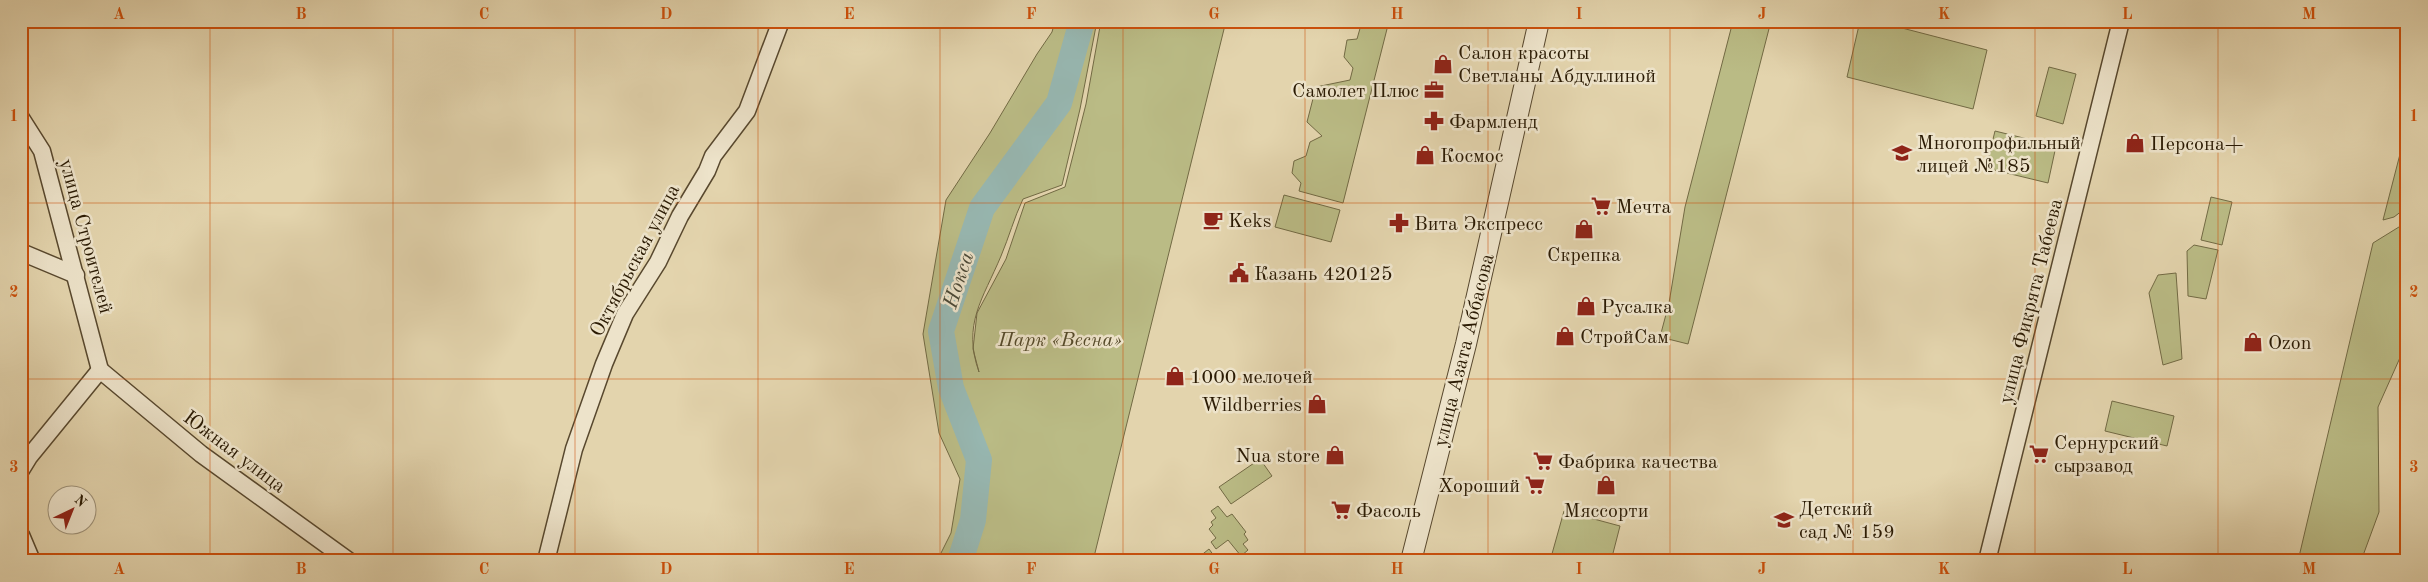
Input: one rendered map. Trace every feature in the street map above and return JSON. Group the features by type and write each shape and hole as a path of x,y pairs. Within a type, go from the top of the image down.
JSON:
{"street":[{"name":"Октябрьская улица","path":"546,561 574,449 604,364 625,314 658,262 680,216 708,171 713,156 746,111 781,21"},
{"name":"улица Азата Аббасова","path":"1411,561 1466,344 1540,21"},
{"name":"улица Фикрята Табеева","path":"1986,561 2121,21"},
{"name":"улица Строителей","path":"21,118 42,151 100,370"},
{"path":"21,252 76,274"},
{"path":"21,470 29,457 100,370"},
{"name":"Южная улица","path":"100,370 201,454 336,554 349,561"},
{"path":"21,535 32,561"}],"green space":[{"name":"Парк «Весна»","path":"1055,21 1097,21 1080,109 1062,185 1023,199 977,312 973,346 977,313 1006,259 1025,203 1065,187 1086,104 1101,21 1226,21 1093,561 937,561 951,533 960,479 939,433 923,334 946,200 1052,32"},
{"path":"1356,21 1389,21 1343,203 1299,191 1301,183 1292,173 1294,161 1306,156 1310,142 1322,136 1307,122 1316,87 1350,80 1353,68 1344,57 1347,40 1357,39 1361,25"},
{"path":"1733,21 1771,21 1688,344 1660,337 1669,303 1685,207"},
{"path":"1860,21 1875,21 1987,50 1973,109 1847,77"},
{"path":"2049,67 2076,74 2063,124 2036,116"},
{"path":"2407,127 2407,207 2394,217 2383,220"},
{"path":"1995,131 2056,146 2048,183 1986,168"},
{"path":"1284,195 1340,210 1331,242 1275,227"},
{"path":"2211,197 2232,202 2222,245 2201,240"},
{"path":"2407,222 2407,342 2378,407 2379,512 2361,561 2298,561 2373,243"},
{"path":"2194,245 2218,250 2206,299 2188,296 2187,251"},
{"path":"2176,273 2182,359 2163,365 2149,293 2158,275"},
{"path":"2112,401 2174,416 2167,446 2105,431"},
{"path":"1260,459 1272,476 1231,504 1219,487"},
{"path":"1218,506 1227,517 1232,514 1246,532 1244,534 1248,540 1243,544 1248,550 1241,556 1228,540 1216,549 1211,542 1216,538 1209,529 1213,525 1211,522 1216,518 1211,511"},
{"path":"1564,511 1620,526 1611,561 1550,561"},
{"path":"1209,549 1217,560 1225,555 1229,561 1202,561 1199,557"}],"waterway":[{"name":"Нокса","path":"960,561 973,520 979,460 951,388 941,331 982,208 1059,103 1082,21"},
{"path":"2290,561 2298,558 2313,558"}],"place":[{"name":"Салон красоты Светланы Абдуллиной","path":"1443,64"},
{"name":"Самолет Плюс","path":"1434,90"},
{"name":"Фармленд","path":"1434,121"},
{"name":"Персона+","path":"2135,143"},
{"name":"Многопрофильный лицей №185","path":"1902,153"},
{"name":"Космос","path":"1425,155"},
{"name":"Мечта","path":"1601,206"},
{"name":"Keks","path":"1213,220"},
{"name":"Вита Экспресс","path":"1399,223"},
{"name":"Скрепка","path":"1584,229"},
{"name":"Казань 420125","path":"1239,273"},
{"name":"Русалка","path":"1586,306"},
{"name":"СтройСам","path":"1565,336"},
{"name":"Ozon","path":"2253,342"},
{"name":"1000 мелочей","path":"1175,376"},
{"name":"Wildberries","path":"1317,404"},
{"name":"Сернурский сырзавод","path":"2039,454"},
{"name":"Nua store","path":"1335,455"},
{"name":"Фабрика качества","path":"1543,461"},
{"name":"Хороший","path":"1535,485"},
{"name":"Мяссорти","path":"1606,485"},
{"name":"Фасоль","path":"1341,510"},
{"name":"Детский сад № 159","path":"1784,520"}]}
